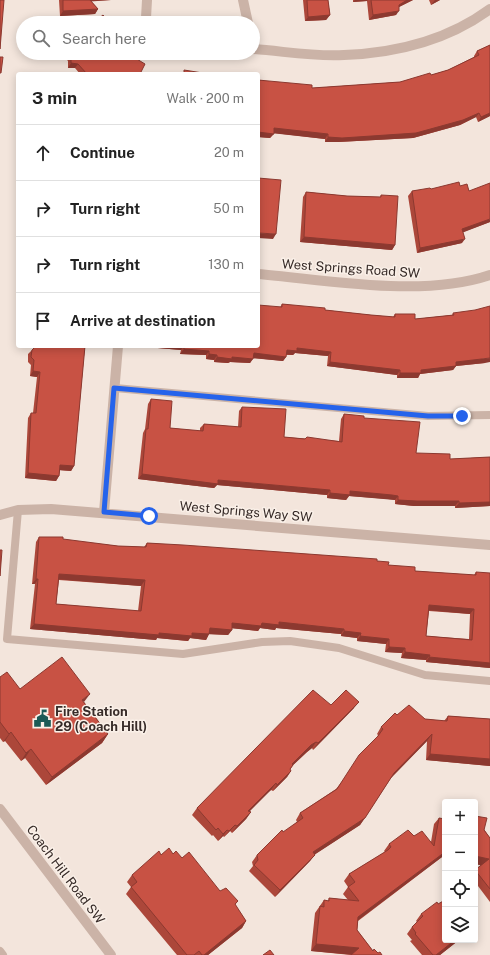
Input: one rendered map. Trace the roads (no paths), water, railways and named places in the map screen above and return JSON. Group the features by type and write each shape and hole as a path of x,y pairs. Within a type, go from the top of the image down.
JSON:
{"street":[{"path":"146,16 147,0"},
{"path":"243,0 246,16"},
{"path":"260,49 343,55 399,49 451,32 490,9"},
{"name":"West Springs Road SW","path":"260,274 421,286 460,282 490,275"},
{"path":"104,512 118,348"},
{"name":"West Springs Way SW","path":"0,515 18,510 51,509 104,512 490,545"},
{"name":"Coach Hill Road SW","path":"1,812 111,955"}],"lane":[{"path":"114,388 428,416 490,415"},
{"path":"18,510 7,639 182,654 262,642 290,641 339,648 425,675 490,681"},
{"path":"0,951 3,955"}],"place":[{"name":"Fire Station 29 (Coach Hill)","path":"42,718"}]}
